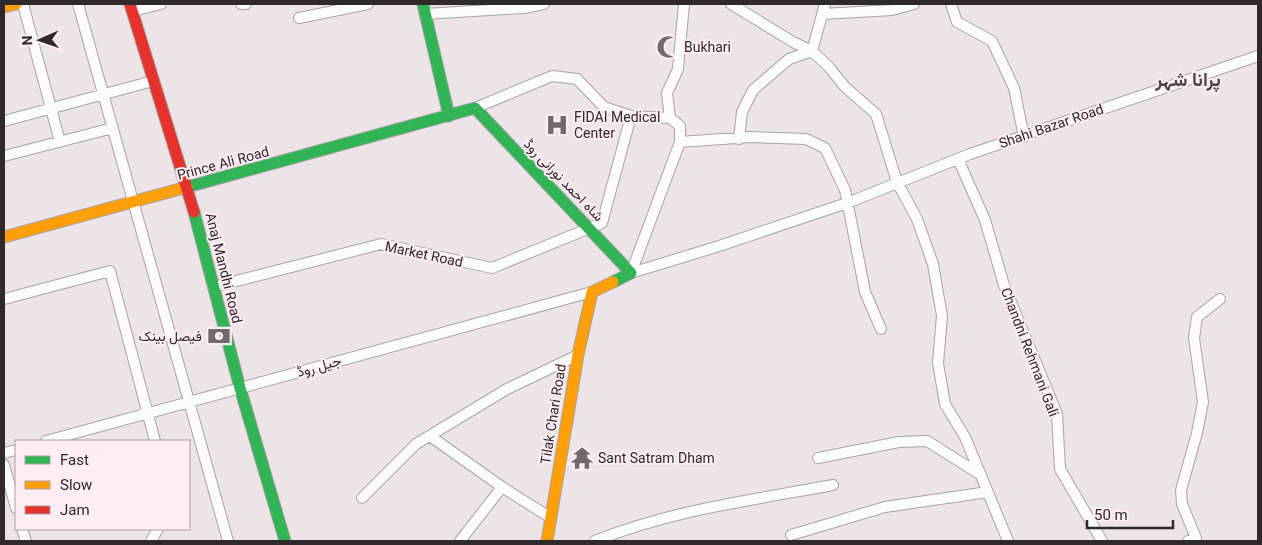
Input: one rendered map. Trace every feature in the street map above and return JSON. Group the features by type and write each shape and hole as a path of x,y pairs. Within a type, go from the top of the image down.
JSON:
{"street":[{"path":"4,7 16,4"},
{"path":"23,4 60,142"},
{"path":"78,4 228,541"},
{"path":"132,7 161,4"},
{"path":"299,18 352,5 368,4"},
{"path":"449,116 424,9 524,8 544,4"},
{"path":"670,118 667,93 678,69 684,4"},
{"path":"731,4 793,42 812,51 829,67 845,87 876,114 897,182 917,220 933,264 942,316 938,363 945,404 965,437 1008,541"},
{"path":"812,51 824,9 892,10 914,4"},
{"path":"951,4 957,22 992,40 1014,88 1024,137"},
{"name":"Anaj Mandhi Road","path":"132,7 153,81 188,188 240,388 285,541"},
{"path":"739,139 742,112 753,90 789,59 812,51"},
{"name":"Shahi Bazar Road","path":"630,272 716,247 847,203 958,159 1124,100 1258,56"},
{"path":"475,108 552,76 577,80 604,107 631,116 670,118 680,126 680,142 630,272 592,292"},
{"path":"4,121 153,81"},
{"name":"Prince Ali Road","path":"4,237 475,108"},
{"name":"شاہ احمد نورانی روڈ","path":"475,108 630,272"},
{"name":"Market Road","path":"213,287 381,244 492,268 602,223 631,116"},
{"path":"4,156 113,128"},
{"path":"680,142 750,137 806,139 825,148 845,190 865,292 881,329"},
{"name":"Chandni Rehmani Gali","path":"958,159 985,220 1004,285 1057,414 1060,468 1102,541"},
{"path":"4,299 110,271 155,440"},
{"name":"جیل روڈ","path":"50,440 592,292"},
{"name":"Tilak Chari Road","path":"547,541 578,354 592,292"},
{"path":"1194,540 1182,504 1181,490 1198,433 1203,402 1194,338 1197,317 1220,299"},
{"path":"362,498 416,444 507,389 578,354"},
{"path":"430,436 502,487 551,518"},
{"path":"818,458 900,442 928,441 981,475"},
{"path":"4,465 15,504"},
{"path":"595,541 630,527 712,507 833,486"},
{"path":"460,541 502,487"},
{"path":"791,535 885,507 988,492"},
{"path":"151,541 157,530"}],"traffic: fast":[{"path":"423,4 449,116"},
{"path":"187,187 475,108 631,273 613,282"},
{"path":"194,212 240,388 285,541"}],"traffic: slow":[{"path":"4,7 16,4"},
{"path":"4,237 187,187"},
{"path":"547,541 578,355 592,292 613,282"}],"traffic: jam":[{"path":"130,4 194,212"}],"place":[{"name":"Bukhari","path":"668,47"},
{"name":"FIDAI Medical Center","path":"557,125"},
{"name":"فیصل بینک","path":"219,336"},
{"name":"Sant Satram Dham","path":"582,458"}],"district":[{"name":"پرانا شہر","path":"1188,79"}]}
